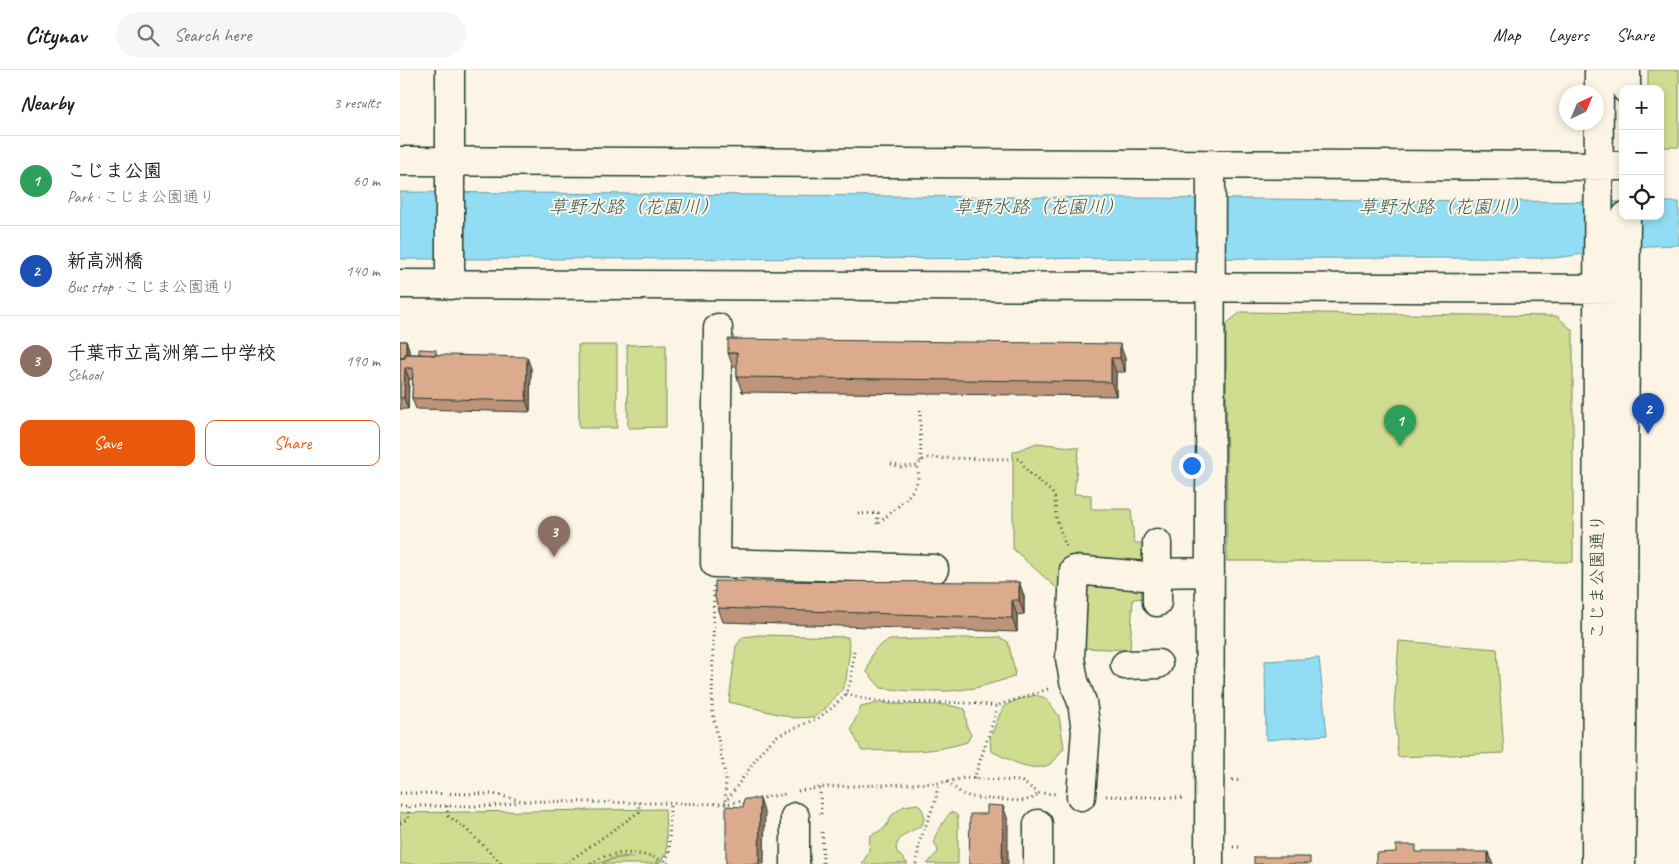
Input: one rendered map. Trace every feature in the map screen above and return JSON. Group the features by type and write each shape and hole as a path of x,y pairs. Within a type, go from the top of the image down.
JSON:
{"street":[{"path":"450,70 450,285"},
{"path":"400,161 1611,166 1599,70"},
{"path":"1626,70 1626,85"},
{"path":"1209,864 1211,164"},
{"name":"こじま公園通り","path":"1596,864 1597,289 1611,166"},
{"name":"こじま公園通り","path":"1622,864 1626,220"},
{"path":"400,284 1625,290"},
{"path":"718,328 715,563 934,569"},
{"path":"1157,542 1157,602"},
{"path":"1080,796 1086,731 1081,697 1074,681 1070,658 1074,570 1145,576 1157,573 1210,572"},
{"path":"1126,665 1158,664"},
{"path":"795,817 795,864"},
{"path":"1038,824 1038,864"}],"path":[{"path":"920,410 921,461"},
{"path":"858,514 878,513 877,524 907,497 919,476 917,466 926,458 1020,459 1028,472 1052,492 1055,499 1056,517 1074,570"},
{"path":"890,464 917,466"},
{"path":"715,563 712,708 726,779 725,804 764,748 777,736 818,718 846,694 852,680 854,650"},
{"path":"846,694 870,700 891,702 978,703 996,706 1074,681"},
{"path":"974,779 995,716 996,706"},
{"path":"1224,780 1242,781"},
{"path":"946,781 964,795 977,798 1021,800 1031,799 1039,793"},
{"path":"916,864 920,840 936,799 938,783"},
{"path":"400,806 494,806 523,802"},
{"path":"565,864 639,812 639,802"},
{"path":"665,861 669,853 670,802"},
{"path":"400,823 408,819 408,806"},
{"path":"448,806 448,816 464,827 502,864"},
{"path":"591,864 608,855 632,854 658,857 670,864"}],"green space":[{"path":"1648,70 1679,70 1679,147 1664,147 1664,85 1648,85"},
{"path":"1241,312 1557,316 1573,331 1573,562 1227,561 1226,324"},
{"path":"666,344 666,427 628,428 627,345"},
{"path":"578,345 617,345 617,428 579,428"},
{"path":"1037,443 1079,448 1074,494 1091,495 1091,509 1131,509 1134,543 1148,543 1146,598 1133,599 1130,650 1084,648 1063,637 1062,593 1013,549 1013,452"},
{"path":"759,635 848,637 850,652 846,680 842,690 824,710 814,717 794,718 729,702 736,646 743,637"},
{"path":"999,637 1008,642 1015,671 1014,677 975,688 949,691 910,691 881,688 867,672 873,652 890,640"},
{"path":"1399,641 1497,649 1504,753 1398,757 1394,708"},
{"path":"1035,695 1046,698 1059,716 1064,748 1054,761 1047,765 1031,767 1014,762 991,751 990,738 1003,707 1014,701"},
{"path":"882,702 890,704 948,705 965,709 967,727 971,735 967,742 938,749 862,751 851,729 861,707"},
{"path":"918,804 924,814 922,825 903,836 896,847 897,852 908,864 862,864 869,851 870,836 885,828 892,815 904,806"},
{"path":"665,809 667,852 660,862 655,862 661,864 602,864 618,858 635,858 626,856 612,858 599,864 400,864 400,813"},
{"path":"951,812 957,815 958,819 958,864 927,864 938,852 934,841 941,826"}],"water":[{"name":"草野水路（花園川）","path":"400,192 1619,202 1619,220 1664,220 1664,202 1679,202 1679,245 1649,246 1554,258 400,259"},
{"path":"1319,658 1327,735 1266,740 1265,661"}],"building":[{"path":"728,339 1120,344 1120,358 1111,358 1111,382 737,377 737,353 728,353"},
{"path":"400,341 406,341 405,358 400,358"},
{"path":"419,349 436,350 436,355 419,354"},
{"path":"405,354 527,357 526,401 412,398 413,368 405,368 404,398 400,398 400,358 405,358"},
{"path":"715,581 1019,582 1019,600 1012,600 1012,618 718,608 715,597"},
{"path":"744,799 760,799 759,864 726,864 726,806 743,807"},
{"path":"987,805 1003,806 1002,864 969,864 970,814 987,814"},
{"path":"1396,845 1416,845 1416,852 1488,852 1488,864 1376,864 1376,853 1396,852"},
{"path":"1254,857 1310,857 1310,864 1254,864"}],"place":[{"name":"新高洲橋","path":"1648,434"},
{"name":"こじま公園","path":"1400,446"},
{"name":"千葉市立高洲第二中学校","path":"554,557"}]}
